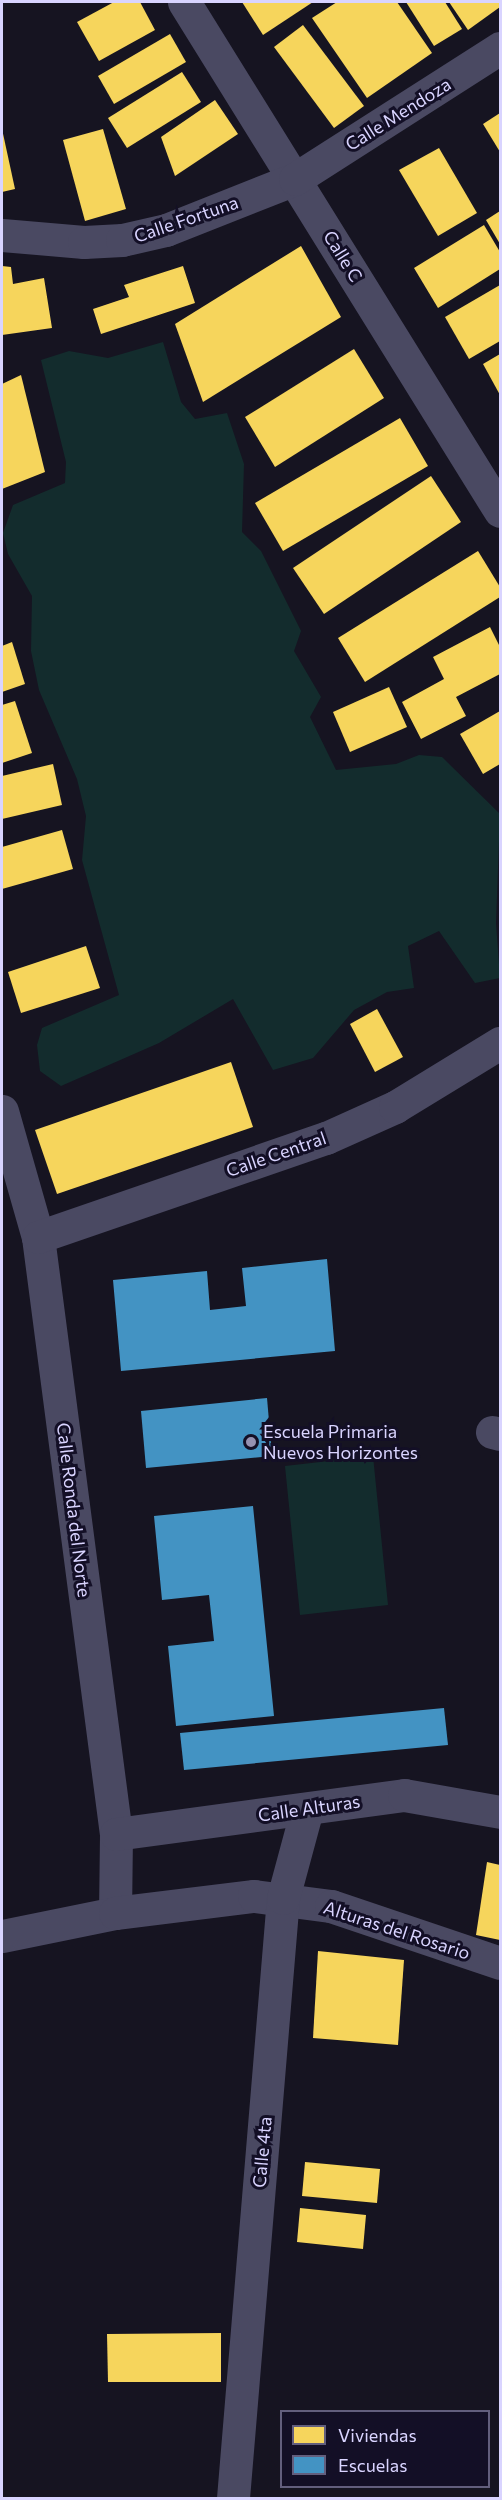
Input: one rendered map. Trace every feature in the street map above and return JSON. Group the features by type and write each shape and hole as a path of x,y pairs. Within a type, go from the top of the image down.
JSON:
{"street":[{"name":"Calle C","path":"184,2 501,511"},
{"name":"Calle Mendoza","path":"295,179 501,48"},
{"name":"Calle Fortuna","path":"2,235 122,240 166,230 295,179"},
{"name":"Calle Central","path":"38,1237 326,1138 395,1107 501,1043"},
{"name":"Calle Ronda del Norte","path":"2,1112 38,1237 116,1834 115,1913"},
{"name":"Calle Alturas","path":"116,1834 404,1795 501,1812"},
{"name":"Calle 4ta","path":"233,2499 283,1898 307,1809"},
{"name":"Alturas del Rosario","path":"2,1936 115,1913 254,1896 331,1906 501,1963"}],"green space":[{"path":"163,342 181,402 195,419 227,413 244,464 242,532 261,551 301,631 294,651 321,697 310,717 336,770 396,764 419,755 442,757 500,814 496,923 500,978 475,983 439,931 408,946 414,988 387,992 354,1010 313,1058 273,1070 233,999 159,1043 61,1086 40,1071 37,1045 42,1028 119,995 82,860 86,816 77,779 39,690 31,651 32,596 8,554 3,533 13,505 65,483 66,462 41,360 69,351 108,358"},
{"path":"373,1456 388,1605 300,1615 285,1466"}],"building: Viviendas":[{"path":"114,2 140,2 155,30 99,61 77,22"},
{"path":"242,2 313,2 263,35"},
{"path":"337,2 397,2 432,53 367,98 312,18"},
{"path":"406,2 445,2 462,29 434,46"},
{"path":"449,2 500,2 500,7 468,30"},
{"path":"303,25 364,106 334,128 274,47"},
{"path":"170,34 186,62 114,104 98,76"},
{"path":"182,72 201,102 127,148 108,118"},
{"path":"215,100 238,134 175,176 161,137"},
{"path":"500,113 500,152 483,124"},
{"path":"2,129 15,189 2,192"},
{"path":"103,129 126,209 85,221 63,140"},
{"path":"439,148 477,213 438,236 399,170"},
{"path":"500,211 500,244 486,220"},
{"path":"484,225 500,252 500,269 438,308 414,268"},
{"path":"301,246 341,317 203,402 175,324"},
{"path":"2,266 11,267 13,284 44,278 52,328 2,335"},
{"path":"183,266 195,303 101,334 93,309 129,297 124,285"},
{"path":"500,285 500,341 469,359 445,317"},
{"path":"354,349 384,398 275,467 245,417"},
{"path":"500,354 500,395 483,364"},
{"path":"21,375 45,472 2,489 2,384"},
{"path":"400,418 428,466 283,551 255,503"},
{"path":"431,476 461,522 324,614 293,568"},
{"path":"478,551 500,587 500,597 365,682 338,638"},
{"path":"490,627 500,647 500,674 456,697 466,716 421,739 402,702 444,679 433,657"},
{"path":"12,642 25,684 2,692 2,646"},
{"path":"389,687 407,727 350,752 333,712"},
{"path":"15,701 32,753 2,763 2,705"},
{"path":"500,711 500,764 483,774 460,734"},
{"path":"53,764 62,805 2,819 2,776"},
{"path":"62,830 73,869 2,889 2,847"},
{"path":"86,946 100,988 21,1013 8,972"},
{"path":"377,1009 403,1057 375,1072 350,1024"},
{"path":"231,1062 253,1127 57,1194 35,1130"},
{"path":"487,1862 500,1865 500,1940 476,1935"},
{"path":"318,1951 404,1960 398,2045 313,2038"},
{"path":"305,2162 380,2169 377,2203 302,2196"},
{"path":"300,2208 366,2215 363,2249 297,2242"},
{"path":"221,2333 221,2382 108,2382 107,2334"}],"building: Escuelas":[{"path":"327,1259 335,1351 121,1371 113,1280 207,1271 210,1310 246,1306 242,1268"},
{"path":"267,1398 272,1456 146,1468 141,1411"},
{"path":"253,1506 274,1716 176,1726 168,1646 214,1641 209,1595 162,1600 154,1516"},
{"path":"444,1708 448,1745 184,1770 180,1733"}],"place":[{"name":"Escuela Primaria Nuevos Horizontes","path":"251,1442"}]}
